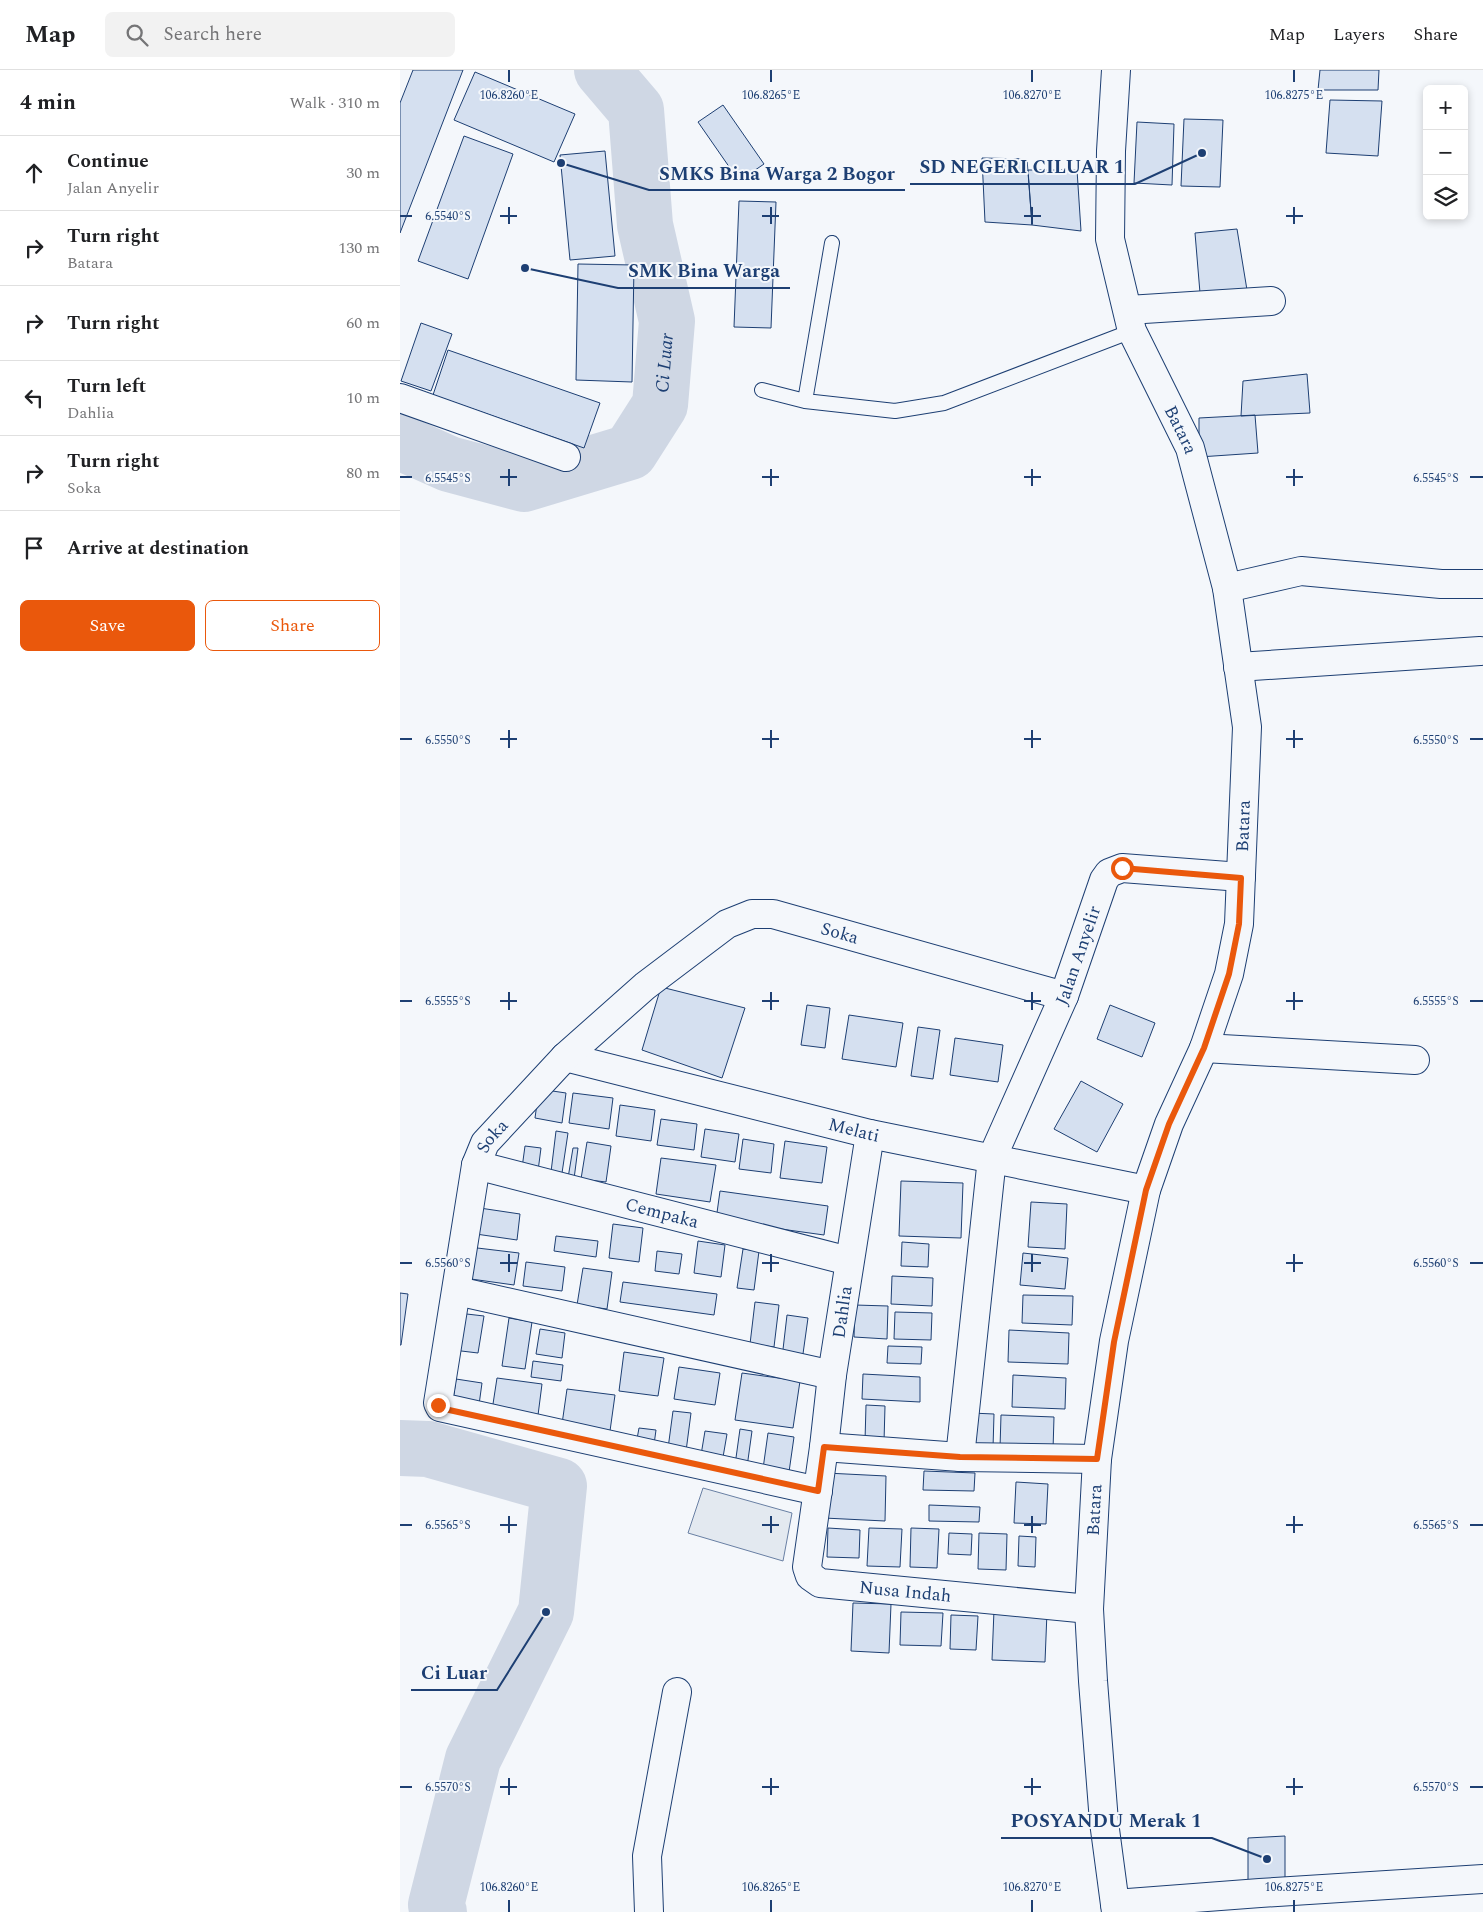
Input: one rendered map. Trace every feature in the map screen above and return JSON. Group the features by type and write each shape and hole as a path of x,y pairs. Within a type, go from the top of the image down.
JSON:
{"street":[{"name":"Batara","path":"1115,1908 1104,1822 1093,1681 1090,1608 1097,1459 1114,1342 1146,1190 1169,1124 1204,1048 1229,974 1239,924 1247,727 1227,588 1190,448 1130,320 1110,238 1116,70"},
{"path":"1130,320 1271,301"},
{"path":"400,398 566,458"},
{"path":"1227,588 1300,571 1441,584 1483,584"},
{"path":"1238,667 1480,651"},
{"name":"Jalan Anyelir","path":"960,1457 992,1158 1064,996 1104,880 1109,873 1122,868 1241,878"},
{"name":"Soka","path":"818,1491 440,1408 438,1403 476,1165 485,1143 565,1057 645,986 727,924 752,914 773,914 1064,996"},
{"path":"1204,1048 1415,1060"},
{"name":"Melati","path":"565,1057 870,1134 1146,1190"},
{"name":"Dahlia","path":"818,1491 832,1375 870,1134"},
{"name":"Cempaka","path":"476,1165 849,1261"},
{"path":"457,1291 832,1375"},
{"path":"824,1447 960,1457 1097,1459"},
{"name":"Nusa Indah","path":"818,1491 807,1567 810,1576 820,1583 1090,1608"},
{"path":"649,1912 648,1856 677,1692"},
{"path":"1115,1908 1261,1902 1483,1879"}],"lane":[{"path":"805,401 832,243"},
{"path":"762,390 805,401 895,411 944,403 1130,320"}],"shaded area":[{"path":"703,1488 792,1513 783,1561 688,1533"}],"building":[{"path":"413,70 463,70 400,233 400,103"},
{"path":"1320,70 1379,70 1378,90 1318,90"},
{"path":"475,72 575,114 554,162 454,120"},
{"path":"1330,100 1382,101 1378,156 1326,153"},
{"path":"723,105 764,164 739,181 698,122"},
{"path":"1184,119 1223,120 1220,187 1181,186"},
{"path":"1137,122 1174,124 1172,185 1134,183"},
{"path":"464,136 513,154 468,279 418,261"},
{"path":"605,151 615,256 570,260 560,155"},
{"path":"982,158 1027,159 1032,225 985,222"},
{"path":"1028,170 1077,170 1081,231 1032,225"},
{"path":"739,201 776,202 771,328 734,327"},
{"path":"1237,229 1247,290 1200,293 1195,233"},
{"path":"578,264 634,265 632,382 576,380"},
{"path":"421,323 452,334 431,391 401,381"},
{"path":"448,350 600,403 584,448 433,395"},
{"path":"1307,374 1310,413 1241,416 1243,381"},
{"path":"1255,415 1258,453 1199,457 1199,418"},
{"path":"661,987 745,1008 722,1078 642,1050"},
{"path":"807,1005 830,1008 825,1048 801,1045"},
{"path":"1110,1005 1155,1023 1142,1057 1097,1039"},
{"path":"849,1015 903,1023 896,1067 842,1059"},
{"path":"918,1027 940,1030 933,1079 911,1076"},
{"path":"955,1038 1003,1045 998,1082 950,1075"},
{"path":"1081,1081 1123,1104 1097,1152 1054,1129"},
{"path":"539,1089 566,1093 562,1123 535,1118"},
{"path":"573,1093 613,1098 609,1129 569,1123"},
{"path":"620,1105 655,1110 651,1141 616,1136"},
{"path":"661,1119 697,1124 694,1150 657,1145"},
{"path":"705,1129 739,1134 735,1162 701,1157"},
{"path":"556,1131 568,1133 562,1173 551,1172"},
{"path":"743,1139 774,1144 771,1173 739,1169"},
{"path":"785,1141 827,1147 822,1183 780,1178"},
{"path":"587,1142 611,1146 606,1182 581,1179"},
{"path":"525,1146 541,1148 538,1171 522,1168"},
{"path":"573,1148 578,1148 574,1179 568,1178"},
{"path":"661,1158 716,1165 710,1202 656,1194"},
{"path":"901,1181 963,1183 961,1238 899,1236"},
{"path":"720,1191 828,1206 824,1235 716,1220"},
{"path":"1031,1202 1067,1204 1065,1249 1028,1247"},
{"path":"473,1207 520,1214 517,1240 469,1233"},
{"path":"613,1224 643,1228 639,1262 609,1258"},
{"path":"556,1236 598,1241 596,1257 554,1251"},
{"path":"698,1241 725,1245 721,1277 694,1273"},
{"path":"902,1242 929,1244 928,1267 901,1266"},
{"path":"469,1247 519,1253 514,1285 464,1278"},
{"path":"743,1249 759,1251 754,1290 737,1288"},
{"path":"657,1251 682,1254 679,1274 655,1271"},
{"path":"1023,1253 1068,1258 1065,1289 1020,1285"},
{"path":"526,1262 565,1267 562,1291 523,1286"},
{"path":"583,1268 612,1272 607,1309 577,1305"},
{"path":"892,1276 933,1278 932,1306 891,1304"},
{"path":"623,1282 717,1294 714,1315 620,1302"},
{"path":"400,1293 408,1294 401,1345 400,1345"},
{"path":"1023,1295 1073,1296 1072,1325 1022,1323"},
{"path":"755,1302 779,1305 774,1347 750,1344"},
{"path":"855,1305 888,1306 887,1339 854,1337"},
{"path":"895,1312 932,1313 931,1340 894,1339"},
{"path":"458,1313 484,1316 478,1353 453,1350"},
{"path":"787,1315 808,1318 802,1361 782,1358"},
{"path":"509,1318 532,1322 525,1369 502,1366"},
{"path":"540,1329 565,1333 562,1358 536,1354"},
{"path":"1009,1330 1069,1333 1068,1364 1008,1362"},
{"path":"888,1346 922,1347 921,1364 887,1363"},
{"path":"624,1352 664,1358 658,1396 619,1391"},
{"path":"533,1361 563,1365 561,1381 531,1377"},
{"path":"679,1367 720,1373 715,1405 674,1399"},
{"path":"742,1373 800,1381 793,1428 735,1420"},
{"path":"863,1374 920,1377 920,1402 862,1399"},
{"path":"1013,1375 1066,1378 1065,1409 1012,1407"},
{"path":"497,1378 542,1384 537,1423 491,1417"},
{"path":"456,1379 482,1383 478,1412 452,1408"},
{"path":"567,1389 615,1395 610,1431 562,1424"},
{"path":"866,1405 885,1406 884,1442 865,1441"},
{"path":"673,1411 691,1413 685,1459 667,1456"},
{"path":"971,1413 994,1414 993,1448 970,1447"},
{"path":"1001,1415 1054,1417 1053,1450 1000,1448"},
{"path":"639,1428 656,1430 653,1452 635,1450"},
{"path":"740,1429 752,1431 747,1467 735,1465"},
{"path":"705,1431 727,1434 722,1463 700,1461"},
{"path":"768,1433 794,1437 788,1479 762,1476"},
{"path":"924,1471 975,1473 974,1491 923,1490"},
{"path":"826,1473 886,1476 885,1521 824,1518"},
{"path":"1016,1482 1048,1484 1046,1524 1014,1523"},
{"path":"929,1505 980,1507 979,1522 929,1521"},
{"path":"828,1528 860,1530 859,1558 827,1557"},
{"path":"869,1528 902,1529 900,1567 867,1566"},
{"path":"911,1528 939,1529 937,1568 910,1567"},
{"path":"949,1533 972,1534 971,1555 948,1554"},
{"path":"979,1533 1007,1534 1006,1570 978,1569"},
{"path":"1019,1536 1036,1537 1035,1567 1018,1566"},
{"path":"853,1603 891,1604 889,1653 851,1651"},
{"path":"994,1610 1047,1612 1045,1662 992,1660"},
{"path":"901,1612 943,1613 941,1646 900,1645"},
{"path":"951,1615 978,1616 976,1650 950,1649"},
{"path":"1285,1836 1285,1880 1248,1880 1248,1838"}],"waterway":[{"name":"Ci Luar","path":"400,442 449,464 524,484 630,452 660,405 667,321 645,225 636,110 602,70"},
{"name":"Ci Luar","path":"400,1448 428,1449 559,1486 546,1612 473,1759 436,1905 439,1912"}],"place":[{"name":"SD NEGERI CILUAR 1","path":"1202,153"},
{"name":"SMKS Bina Warga 2 Bogor","path":"561,163"},
{"name":"SMK Bina Warga","path":"525,268"},
{"name":"Ci Luar","path":"546,1612"},
{"name":"POSYANDU Merak 1","path":"1267,1859"}],"route":[{"path":"438,1405 440,1408 818,1491 824,1447 960,1457 1097,1459 1114,1342 1146,1190 1169,1124 1204,1048 1229,974 1239,924 1241,878 1122,868"}]}
